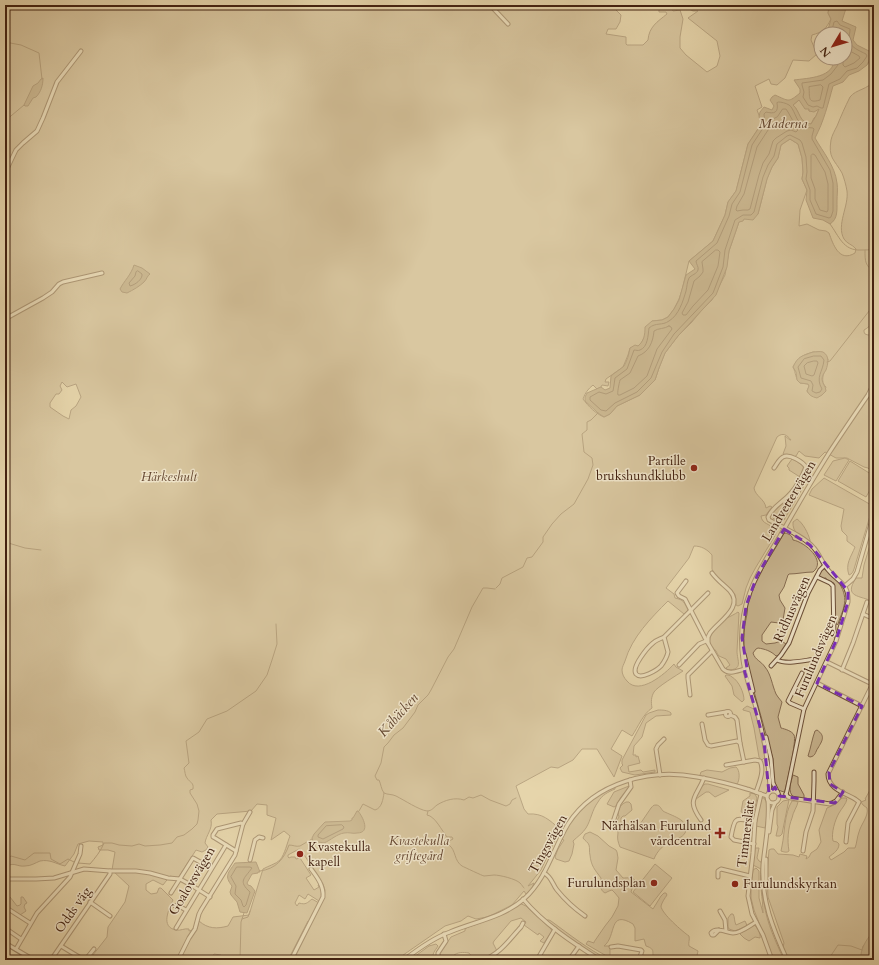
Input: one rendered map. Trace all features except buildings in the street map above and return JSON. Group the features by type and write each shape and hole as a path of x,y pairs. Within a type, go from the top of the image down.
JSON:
{"highway":[{"path":"5,949 23,960"},
{"path":"5,953 17,960"}],"street":[{"path":"490,5 508,24"},
{"path":"5,173 16,150 37,131 57,82 81,51"},
{"path":"5,319 43,298 63,282 102,273"},
{"name":"Landvettervägen","path":"768,794 770,778 764,741 760,721 745,669 742,651 743,617 750,592 757,576 814,477 868,395 874,383"},
{"path":"774,468 784,456 800,461 806,466 795,488 773,508 768,517 769,520 810,544 824,566 846,586 857,572 870,532 874,513"},
{"name":"Ridhusvägen","path":"771,666 781,655 791,640 808,592 821,568 824,566"},
{"path":"707,642 710,633 732,610 735,602 732,593 712,573"},
{"path":"816,577 832,585 834,636"},
{"path":"686,581 677,593 678,596 685,600 723,669 727,672 745,669"},
{"name":"Furulundsvägen","path":"786,794 804,710 836,641 848,602 848,591 846,586"},
{"path":"664,637 668,652 664,662 658,669 651,673 644,676 637,675 635,669 645,650 656,641 664,637 708,592"},
{"path":"842,670 867,602"},
{"path":"863,614 874,619"},
{"path":"679,665 699,644 707,642"},
{"path":"690,695 688,675 712,651"},
{"name":"Ridhusvägen","path":"777,660 787,662 817,659"},
{"path":"827,662 872,684"},
{"name":"Landvettervägen","path":"745,669 765,736 771,759 773,783 778,795"},
{"path":"802,673 788,701 804,710"},
{"path":"846,842 848,823 859,802 832,786 828,779 828,774 874,681"},
{"path":"817,683 862,706"},
{"path":"708,715 726,712 727,716 730,715 735,717 737,720 744,762"},
{"path":"702,724 705,742 708,745 711,746 740,742"},
{"path":"660,775 656,749 664,739"},
{"path":"726,765 757,760 760,761 762,763 761,777 756,792"},
{"path":"802,851 806,832 812,815 814,772"},
{"name":"Tingsvägen","path":"404,960 424,945 444,934 499,915 523,899 535,887 544,873 571,820 581,808 595,796 612,786 630,780 660,775 680,775 704,778 761,794 768,794"},
{"path":"701,820 694,810 693,803 694,797 704,778"},
{"path":"612,825 619,804 631,786 630,780"},
{"path":"787,960 773,929 765,898 763,865 769,817 768,794 773,791 778,795 786,794 788,797 792,798 833,804 842,792"},
{"name":"Timmerslätt","path":"761,794 755,822 749,899 752,914 763,935 772,960"},
{"path":"767,905 766,857 772,810 778,799 778,795"},
{"path":"768,800 771,803 775,802"},
{"path":"178,960 195,929 199,914 234,858 243,824 250,812"},
{"path":"754,844 734,840 731,837 736,820 740,819 755,822"},
{"path":"236,851 213,837 213,835 217,830 241,823 243,824"},
{"path":"250,860 255,840 258,837 263,838"},
{"name":"Goalovsvägen","path":"176,928 226,845"},
{"path":"16,949 37,913 70,877 80,854 81,846"},
{"path":"171,893 193,858 211,868"},
{"path":"5,881 8,879 54,878 84,869 136,871 180,880 210,897"},
{"path":"291,960 323,897 322,887 311,869"},
{"path":"718,877 718,871 721,869 750,876"},
{"name":"Odds väg","path":"51,960 110,874 110,871"},
{"path":"544,873 549,876 562,896 585,916"},
{"path":"523,899 538,916 554,929 600,960"},
{"path":"90,902 110,916"},
{"path":"175,906 177,904 186,910"},
{"path":"5,907 30,923"},
{"path":"720,911 725,920 726,931"},
{"path":"719,930 733,933 738,932 756,922"},
{"path":"483,960 497,953 503,948 523,923"},
{"path":"5,928 21,939"},
{"path":"537,960 554,929"},
{"path":"438,960 438,953 446,941 444,934"},
{"path":"5,943 34,960"},
{"path":"61,946 84,960 94,949"},
{"path":"569,960 579,946"},
{"path":"611,947 618,946 641,950 642,953 639,960"}],"highlighted area":[{"path":"784,529 810,545 848,591 848,602 836,641 817,683 862,706 829,772 830,784 843,792 835,803 779,796 775,787 769,793 764,741 744,669 747,668 742,638 746,606 757,576"}],"green space":[{"path":"5,5 595,5 594,7 613,7 621,15 620,22 616,29 608,29 606,34 626,37 627,45 643,45 648,40 654,25 667,14 666,12 659,12 662,5 672,5 671,7 673,11 680,10 683,19 680,48 686,55 707,72 717,66 720,56 717,41 688,18 698,11 689,9 688,5 829,5 828,13 831,19 827,26 813,26 813,35 811,40 813,45 813,58 809,61 793,60 785,78 777,85 771,84 769,79 755,86 762,107 757,110 762,123 748,144 736,191 728,202 725,215 713,241 689,261 682,290 674,309 668,317 662,320 652,321 641,344 630,348 623,367 606,379 605,382 609,382 608,386 602,385 597,389 593,385 587,391 583,399 592,410 604,417 610,414 617,406 640,395 655,380 665,353 678,336 712,300 725,275 729,251 739,222 744,218 758,214 767,179 778,158 781,145 790,139 798,144 802,158 802,179 807,190 800,210 799,226 807,224 819,230 826,231 829,233 832,242 841,254 845,256 855,253 856,249 845,241 842,234 841,228 847,191 842,173 831,155 830,146 833,134 850,97 855,92 869,86 874,80 874,323 864,330 864,332 868,335 874,335 874,473 868,468 847,458 836,458 825,452 819,458 805,456 799,451 796,456 793,457 783,454 786,446 785,436 791,440 785,435 777,437 754,488 756,493 764,502 766,508 770,506 772,507 766,515 761,516 763,521 777,531 750,578 742,604 738,606 736,605 735,595 731,589 714,574 712,569 712,555 704,548 694,546 689,558 666,588 674,594 675,598 683,602 688,610 684,614 668,601 643,628 628,652 622,671 625,679 632,685 645,685 652,682 665,673 674,664 683,671 663,684 654,692 652,696 652,708 643,717 632,736 622,730 611,749 622,756 614,777 597,749 582,749 573,760 558,768 551,767 516,786 524,809 528,814 542,816 560,829 541,870 528,886 534,883 532,888 526,894 524,891 512,905 494,914 476,919 468,916 461,921 445,926 396,960 301,960 295,957 324,898 325,890 323,884 299,849 288,855 288,857 295,857 296,859 300,858 311,875 306,878 314,890 319,887 318,885 321,885 322,895 319,901 308,894 305,899 299,895 295,903 297,906 299,903 303,904 312,899 319,903 289,958 285,956 277,960 221,960 221,955 214,954 210,960 200,958 189,960 89,960 107,937 108,927 125,902 129,886 112,870 115,852 99,850 98,847 103,845 103,842 89,841 78,844 74,854 65,866 50,861 40,861 27,866 12,864 7,866 5,865","holes":["821,352 828,359 823,377 826,387 823,394 817,397 811,395 807,391 809,386 808,384 800,383 798,381 793,367 797,361 806,354","62,382 67,387 76,384 81,397 76,406 71,410 69,419 50,407 50,403 56,394 59,394 62,390 60,386","257,804 267,805 267,815 276,818 271,840 284,831 290,836 282,858 276,863 263,869 249,915 233,917 228,926 224,927 209,927 199,921 197,929 189,931 189,929 176,930 171,928 168,925 167,917 173,900 161,888 159,888 157,893 151,894 146,890 146,884 153,880 163,885 170,876 178,878 196,850 202,852 208,847 205,843 211,826 211,820 217,814 251,811"]},
{"path":"799,100 809,109 809,111 819,109 811,124 804,122 793,105"},
{"path":"845,458 849,460 836,481 824,475 833,461"},
{"path":"792,459 803,466 804,470 800,477 789,470 787,466"},
{"path":"850,461 874,476 874,483 866,497 838,481"},
{"path":"824,478 873,506 854,569 849,575 848,564 855,547 847,541 847,536 842,531 841,526 844,509 809,495 812,489"},
{"path":"803,480 805,484 784,520 780,522 776,521 772,513 790,497"},
{"path":"797,519 805,528 810,541 800,537 794,529 793,522"},
{"path":"785,533 790,535 793,540 803,544 813,553 816,558 817,568 813,572 788,575 784,587 779,595 785,608 783,620 779,623 771,622 762,635 762,641 766,644 781,641 786,644 782,652 776,656 768,650 758,648 753,653 767,670 776,694 782,702 778,717 781,728 790,731 795,738 788,779 784,792 778,790 774,780 773,759 746,663 744,638 748,603 751,592 764,567"},
{"path":"874,534 874,602 855,595 852,593 851,589 856,578 862,578 864,565"},
{"path":"824,569 837,580 843,590 845,600 844,608 837,625 835,621 834,583 826,580 826,578 823,579 818,575 821,570"},
{"path":"738,612 738,667 732,670 727,670 726,668 730,665 726,659 719,656 710,645 710,641 712,633 718,626 727,618"},
{"path":"725,676 731,676 739,684 744,697 742,702 734,695 732,686"},
{"path":"747,706 754,709 759,726 765,757 762,760 759,757 750,712 743,710"},
{"path":"658,710 668,711 671,715 656,716 646,723 642,737 634,746 633,755 636,755 636,757 638,756 640,763 628,766 629,772 655,770 655,772 635,775 622,772 620,768 623,765 622,760 646,715"},
{"path":"817,730 822,734 822,741 814,755 810,757 808,756 815,731"},
{"path":"736,767 739,775 737,784 700,775 701,772 707,770 722,772"},
{"path":"793,775 798,777 798,784 804,795 804,799 794,797 791,793 790,787"},
{"path":"874,783 874,935 863,946 862,950 872,952 874,948 874,960 789,960 783,947 784,943 768,897 767,875 769,850 774,849 778,854 799,857 800,854 807,856 806,859 809,857 811,853 817,849 821,842 819,830 827,808 834,805 842,798 847,799 836,819 833,834 833,841 837,842 839,846 829,857 831,860 848,848 855,848 858,834 866,817 867,811 867,808 861,802 866,800 865,799"},
{"path":"705,784 729,790 715,797 709,792 706,792 696,799 695,797"},
{"path":"629,786 616,806 614,807 607,804 614,792"},
{"path":"615,787 615,789 601,797 594,808 586,828 573,841 574,844 572,854 569,861 565,862 556,859 555,857 558,849 564,840 561,839 576,815 598,796"},
{"path":"750,793 755,794 757,798 753,817 751,819 741,812 743,801 750,796"},
{"path":"762,798 764,798 767,805 765,828 756,826 759,806"},
{"path":"789,800 782,834 780,836 776,836 778,827 777,807 783,801"},
{"path":"792,801 798,802 789,830 789,851 785,852 781,851 786,817"},
{"path":"626,802 631,804 632,810 621,818 621,826 626,829 630,831 636,830 651,808 654,805 657,805 663,811 683,821 686,828 684,835 664,846 657,853 654,859 620,847 616,823 619,817 618,812 622,805"},
{"path":"590,832 598,836 616,850 618,858 616,870 623,878 631,878 635,880 631,892 653,909 661,896 666,893 667,895 661,906 662,909 682,931 689,936 689,946 698,951 696,960 656,960 653,955 653,950 646,946 644,939 635,941 635,928 633,924 625,920 616,922 608,942 604,946 610,947 610,958 586,944 588,941 594,943 612,917 618,906 619,898 612,890 605,893 602,890 601,878 592,865 589,844 583,838 585,834"},
{"path":"755,848 759,848 757,858 762,865 762,894 765,911 772,933 784,960 773,960 754,910 751,898 751,887 753,870 756,868 759,871 759,898 763,913 760,880 761,869 753,865"},
{"name":"Furulundsplan","path":"655,864 672,878 650,906 633,892"},
{"path":"10,897 17,906 21,904 21,897 23,897 27,903 24,907 26,911 20,915 5,904 5,900"},
{"path":"519,903 526,906 551,929 552,931 544,943 540,941 544,937 539,933 538,935 524,925 526,922 521,918 511,921 494,941 493,943 497,951 489,956 479,960 474,958 469,953 462,952 453,956 454,960 441,960 440,953 451,937 465,931 468,927 501,914"},
{"path":"731,914 734,915 736,925 745,921 747,926 735,931 729,929 728,918"},
{"path":"547,920 551,921 586,947 609,960 603,960 593,955 564,935"},
{"path":"754,925 759,931 760,938 755,937 749,941 740,934"},
{"path":"436,944 438,946 433,954 434,960 410,960 429,946"}],"water":[{"name":"Maderna","path":"833,5 847,5 842,21 856,27 853,40 853,26 829,26 831,19 828,13 829,9"},
{"name":"Maderna","path":"853,40 857,45 873,53 867,65 859,71 849,75 843,82 833,86 823,119 815,138 828,159 836,177 837,208 833,222 830,224 823,220 813,218 806,200 807,190 802,179 802,158 798,144 790,139 781,145 778,158 767,179 758,214 753,220 744,219 743,221 739,222 729,251 727,267 716,295 678,336 665,353 655,380 640,395 617,406 610,414 604,417 585,401 587,393 601,387 605,390 610,388 611,376 624,366 630,348 635,345 638,346 642,342 645,327 652,321 662,320 668,317 674,309 679,300 686,275 695,269 689,261 713,241 725,215 728,202 736,191 748,144 762,123 759,117 760,112 764,107 772,110 774,106 770,100 775,95 783,99 791,100 800,93 800,89 794,80 820,76 830,70 832,66 853,66","holes":["799,100 805,109 809,109 809,111 814,112 819,109 811,124 802,119 793,105"]},
{"path":"43,78 39,93 33,98 28,106 25,106 24,105 33,86"},
{"path":"134,265 142,268 150,274 144,282 136,288 127,293 122,292 120,289"},
{"path":"813,352 823,352 827,356 828,360 827,368 822,379 826,391 817,398 811,396 807,391 809,386 808,384 800,383 797,380 796,372 793,367 801,357"},
{"path":"357,811 365,824 364,830 361,832 341,834 324,843 313,841 312,838 314,834 325,822 350,821"},
{"path":"256,862 260,872 252,874 247,883 255,891 247,913 240,912 237,902 230,892 232,886 228,880 228,874 235,863"},
{"path":"872,933 874,935 873,949 870,954 863,959 861,958 862,948"}],"waterway":[{"path":"5,42 21,45 39,53 42,79"},
{"path":"868,63 874,61"},
{"path":"5,121 24,105"},
{"path":"830,224 842,242 850,248 855,250 874,249"},
{"path":"865,250 866,263 874,272"},
{"path":"827,362 830,361 874,303"},
{"path":"496,588 500,584 502,578 523,567 527,558 532,557 543,542 543,537 552,524 561,514 574,504 588,479 593,465 592,458 584,452 582,434 587,430 587,422 598,413"},
{"path":"5,542 25,548 41,550"},
{"name":"Kåbäcken","path":"359,811 363,804 375,810 381,805 384,793 379,780 377,780 375,776 381,763 384,747 394,735 403,728 415,712 418,705 428,695 448,657 454,649 472,607 483,588 495,589"},
{"path":"78,863 90,864 100,852 104,843 132,846 139,844 145,846 172,843 177,837 184,835 197,824 199,811 197,804 190,793 190,790 193,789 193,785 186,777 184,768 189,763 186,741 199,732 207,719 227,711 256,691 267,675 277,644 276,624"},
{"path":"384,793 396,796 427,811 432,810 443,802 454,799 464,800 469,797 473,798 481,795 506,806 516,798"},
{"path":"428,811 427,815 436,821 447,837 452,837 453,839 449,841 449,845 453,850 459,864 484,876 504,876 520,883 524,888"},
{"path":"260,871 275,866 285,855 289,845 300,846 312,839"},
{"path":"5,860 11,856 25,860 34,853 50,853 51,859 60,864 68,859 74,862"},
{"path":"242,919 248,917 250,911"},
{"path":"240,960 241,922 244,913"},
{"path":"828,960 838,945 851,946 862,950"}],"place":[{"name":"Partille brukshundklubb","path":"694,468"},
{"name":"Närhälsan Furulund vårdcentral","path":"720,833"},
{"name":"Kvastekulla kapell","path":"300,854"},
{"name":"Furulundsplan","path":"654,883"},
{"name":"Furulundskyrkan","path":"735,884"}],"park label":[{"name":"Härkeshult","path":"169,477"},
{"name":"Kvastekulla griftegård","path":"419,848"}]}
